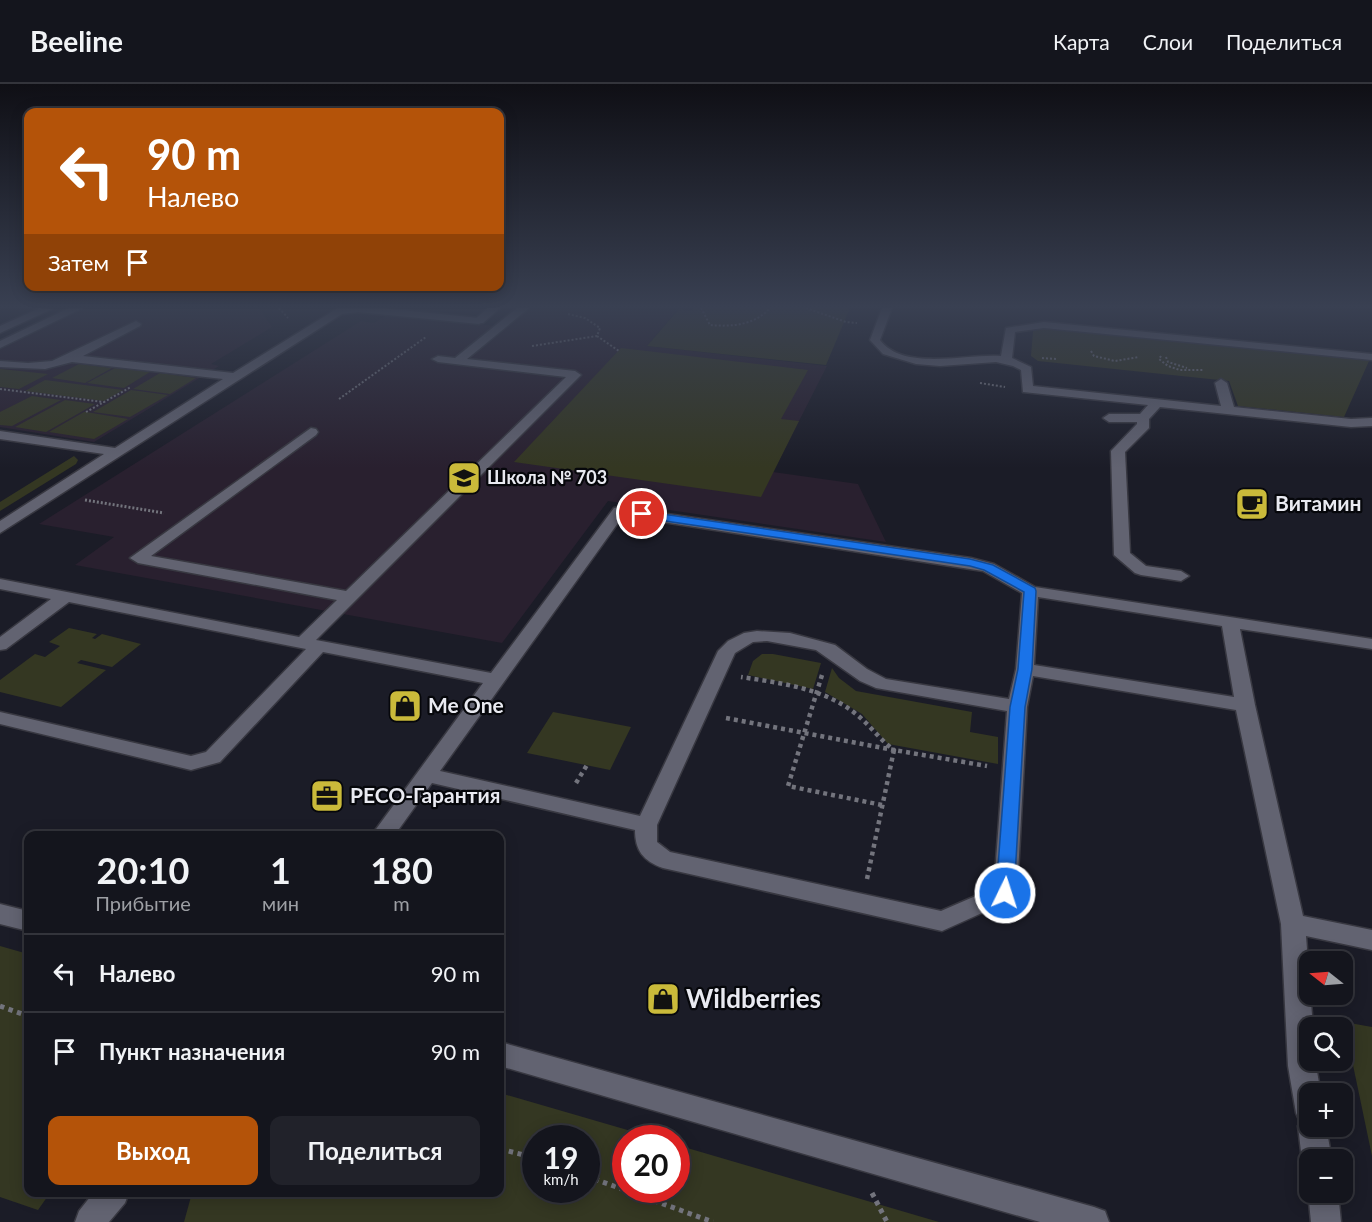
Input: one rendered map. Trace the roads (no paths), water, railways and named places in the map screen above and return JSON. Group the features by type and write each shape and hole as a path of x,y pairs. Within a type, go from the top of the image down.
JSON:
{"street":[{"path":"0,364 41,368 64,361"},
{"path":"97,361 234,377"},
{"path":"0,528 259,361"},
{"path":"0,718 191,763 213,757 350,597 575,375 459,361"},
{"path":"924,361 938,363 970,361"},
{"path":"1014,361 1027,369 1027,389 1352,423 1372,422"},
{"path":"1221,383 1229,411"},
{"path":"1109,418 1143,418 1157,403"},
{"path":"1143,418 1144,425 1118,451 1122,555 1141,570 1181,576"},
{"path":"311,432 138,558 350,597"},
{"path":"0,435 117,452"},
{"path":"386,831 619,511 970,563 995,571 1030,591 1372,644"},
{"path":"0,584 310,646 495,680"},
{"path":"1017,707 868,680 830,649 813,643 753,636 738,641 727,651 646,825 646,845 663,859 942,921 1005,893 1017,707 1025,669 1030,591"},
{"path":"0,645 65,597"},
{"path":"1230,621 1245,705 1293,924 1305,1083"},
{"path":"1025,669 1245,705"},
{"path":"426,775 646,825"},
{"path":"0,914 24,920"},
{"path":"1293,924 1372,940"},
{"path":"504,1055 1095,1222"},
{"path":"90,1222 110,1197"},
{"path":"1324,1203 1326,1222"}],"place":[{"name":"Школа № 703","path":"464,478"},
{"name":"Витамин","path":"1252,504"},
{"name":"Me One","path":"405,706"},
{"name":"РЕСО-Гарантия","path":"327,796"},
{"name":"Wildberries","path":"663,999"}]}
